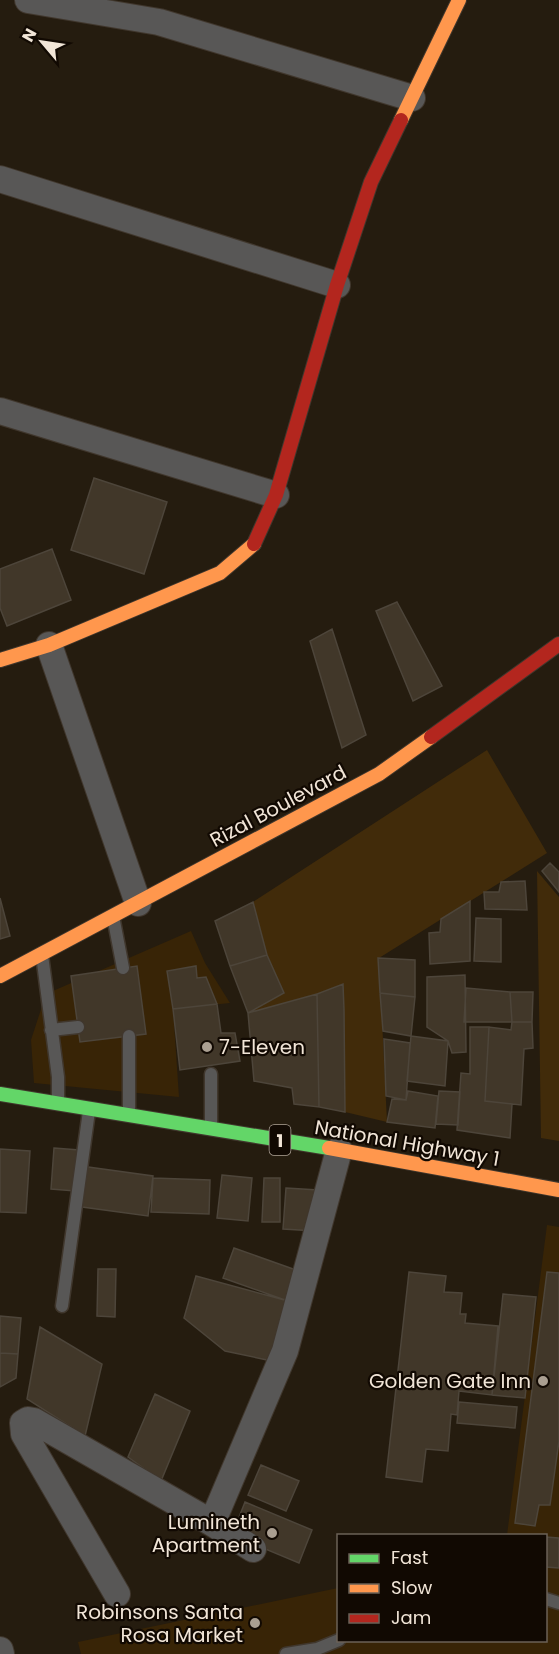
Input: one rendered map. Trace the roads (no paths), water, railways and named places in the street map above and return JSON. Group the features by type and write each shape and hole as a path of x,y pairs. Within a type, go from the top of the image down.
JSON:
{"main road":[{"path":"0,660 49,645 220,573 254,544 276,495 337,285 371,182 459,0"},
{"name":"Rizal Boulevard","path":"0,976 379,774 559,644"},
{"name":"National Highway 1","path":"0,1093 559,1190"}],"street":[{"path":"28,0 161,11 412,98"},
{"path":"0,179 337,285"},
{"path":"0,411 276,495"},
{"path":"49,645 138,903"},
{"path":"212,1523 285,1351 339,1150"},
{"path":"117,1594 24,1434 23,1423 28,1420 34,1421 212,1523 253,1550"}],"lane":[{"path":"113,915 123,968"},
{"path":"42,952 58,1077 58,1102"},
{"path":"51,1030 78,1027"},
{"path":"129,1036 129,1114"},
{"path":"210,1128 211,1074"},
{"path":"62,1306 89,1108"},
{"path":"286,1654 317,1649 337,1642"}],"place":[{"name":"7-Eleven","path":"207,1047"},
{"name":"Golden Gate Inn","path":"543,1381"},
{"name":"Lumineth Apartment","path":"272,1533"},
{"name":"Robinsons Santa Rosa Market","path":"255,1623"}]}
